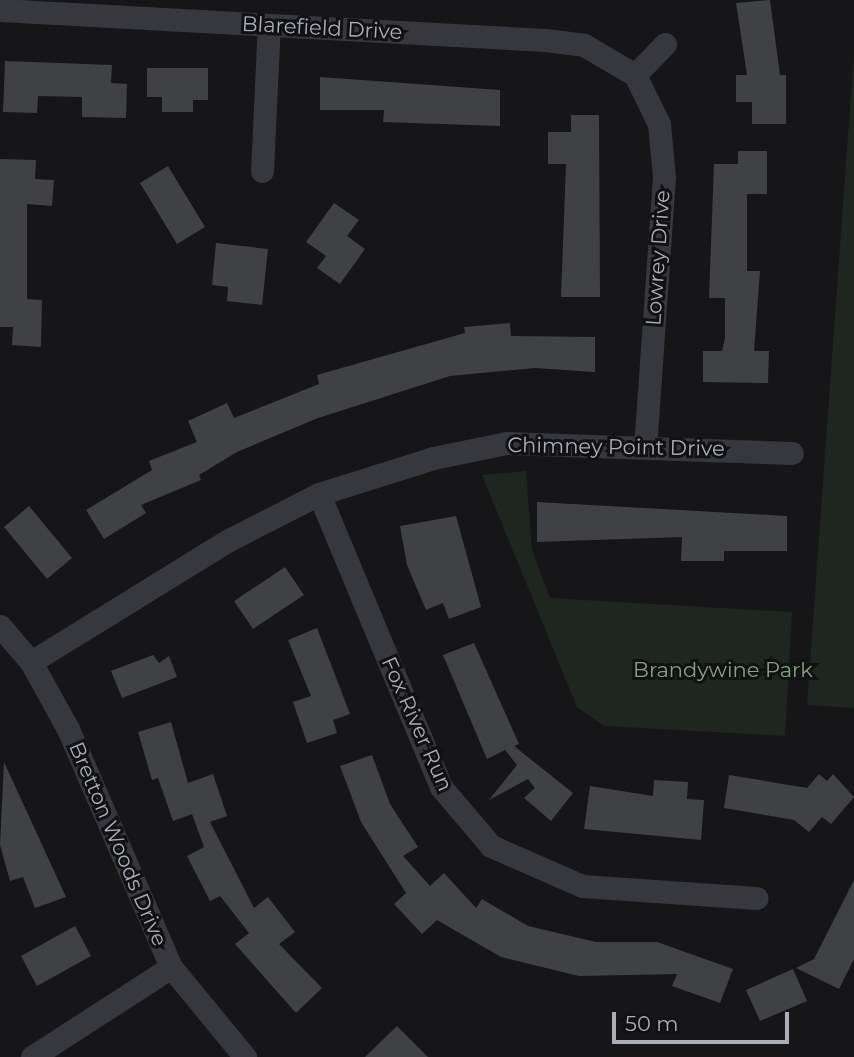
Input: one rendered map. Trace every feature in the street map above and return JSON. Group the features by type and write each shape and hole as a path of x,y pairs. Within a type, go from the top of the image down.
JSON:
{"street":[{"name":"Blarefield Drive","path":"0,10 584,45 635,75"},
{"path":"262,171 269,26"},
{"path":"635,75 664,44"},
{"name":"Lowrey Drive","path":"635,75 659,124 664,177 645,446"},
{"name":"Chimney Point Drive","path":"31,662 227,541 319,494 433,457 506,443 792,453"},
{"name":"Fox River Run","path":"319,494 440,787 491,846 582,886 757,898"},
{"name":"Bretton Woods Drive","path":"0,626 31,662 68,729 171,967 245,1057"},
{"path":"32,1057 171,967"}],"green space":[{"path":"854,51 854,708 807,705"},
{"name":"Brandywine Park","path":"526,471 532,550 550,598 792,612 785,736 604,726 577,707 482,475"}],"building":[{"path":"770,0 780,75 786,75 786,124 752,124 752,102 736,102 736,75 747,75 736,3"},
{"path":"5,61 112,65 111,83 127,84 126,118 82,117 82,97 38,96 37,113 3,112"},
{"path":"147,68 208,68 208,100 193,100 193,112 162,112 162,97 147,97"},
{"path":"320,77 500,90 500,126 383,122 384,110 320,110"},
{"path":"571,115 599,115 600,297 561,297 566,164 548,164 548,132 571,132"},
{"path":"738,151 767,151 767,194 747,194 747,271 760,271 754,351 769,351 768,383 703,382 703,351 722,351 725,338 725,298 709,298 714,164 738,164"},
{"path":"0,159 36,160 35,179 54,180 52,206 27,204 27,299 42,300 41,347 12,345 13,327 0,327"},
{"path":"168,166 205,227 177,244 140,183"},
{"path":"334,203 359,220 347,236 365,249 340,284 317,268 326,256 306,242"},
{"path":"216,243 268,249 262,305 227,301 228,287 212,285"},
{"path":"510,323 511,336 595,337 595,372 535,368 450,376 318,418 237,452 199,475 201,480 141,505 146,513 104,539 86,510 152,470 149,461 197,442 188,421 227,403 234,418 319,384 317,375 465,333 464,327"},
{"path":"537,502 787,516 787,551 724,551 724,561 681,561 682,537 537,542"},
{"path":"29,506 72,558 47,579 4,527"},
{"path":"456,516 481,607 449,619 443,603 426,610 407,565 400,526"},
{"path":"285,567 304,595 253,629 234,601"},
{"path":"317,628 350,714 333,720 337,733 307,743 293,702 311,696 288,640"},
{"path":"474,643 519,744 514,746 573,793 551,821 524,798 535,788 528,779 489,800 517,765 505,750 487,759 443,655"},
{"path":"153,655 159,663 169,656 177,677 122,698 111,671"},
{"path":"171,722 188,783 213,774 227,816 210,822 254,908 268,897 295,932 279,944 322,988 296,1013 235,944 249,933 220,896 210,901 187,856 204,847 192,814 173,821 158,778 152,780 138,732"},
{"path":"372,755 390,804 418,847 403,856 430,886 444,873 476,908 482,899 528,926 596,942 657,942 733,969 720,1003 672,986 677,974 579,976 501,957 437,920 422,934 394,904 406,893 361,822 340,766"},
{"path":"4,762 66,897 35,908 23,877 10,881 0,845"},
{"path":"819,774 827,781 833,774 854,797 831,824 822,817 809,832 794,820 724,808 729,775 807,788"},
{"path":"654,780 688,782 687,799 704,800 701,840 584,829 590,786 653,796"},
{"path":"854,880 854,959 839,989 796,968 814,959"},
{"path":"75,926 91,956 37,986 21,956"},
{"path":"793,969 807,1001 760,1021 746,990"},
{"path":"397,1026 428,1057 365,1057"}]}
